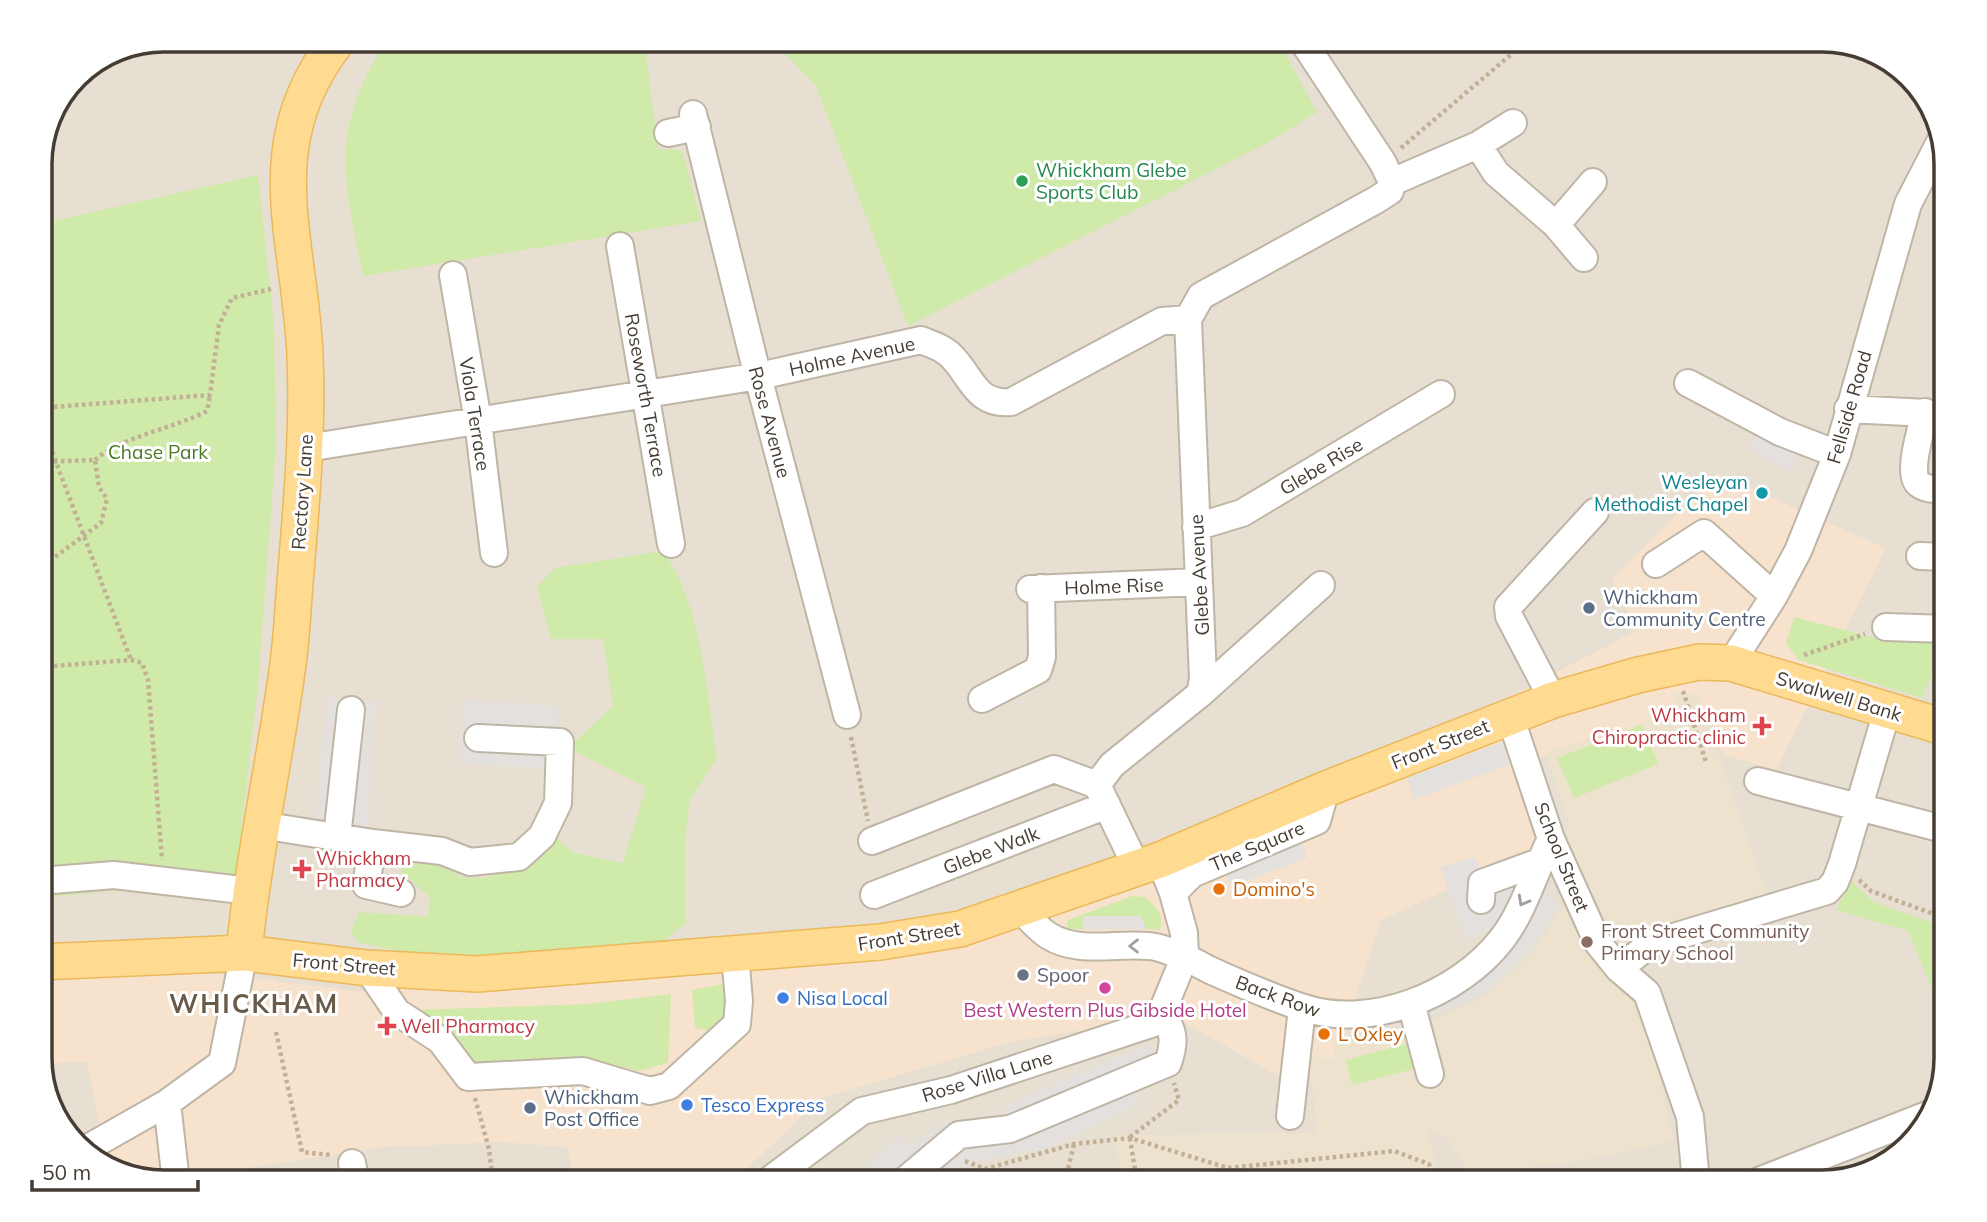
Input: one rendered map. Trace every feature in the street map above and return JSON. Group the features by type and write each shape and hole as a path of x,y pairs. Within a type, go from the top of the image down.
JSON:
{"main road":[{"name":"Rectory Lane","path":"243,953 250,891 287,670 307,448 305,352 288,196 288,145 305,96 328,52"},
{"name":"Front Street","path":"53,961 243,953 367,968 477,974 735,956 880,942 960,929 1021,911 1149,864 1326,789 1553,699 1704,661 1731,663"},
{"name":"Swalwell Bank","path":"1731,663 1934,724"}],"street":[{"path":"1188,319 1201,296 1390,191 1387,172 1310,52"},
{"name":"Rose Avenue","path":"668,133 695,121 846,715"},
{"path":"1387,172 1478,145 1513,122"},
{"path":"1478,145 1496,173 1556,225 1584,258"},
{"name":"Fellside Road","path":"1731,663 1774,596 1798,551 1838,454 1848,409 1908,205 1934,154"},
{"path":"1556,225 1593,182"},
{"name":"Roseworth Terrace","path":"620,246 671,544"},
{"name":"Viola Terrace","path":"453,275 478,421 495,553"},
{"name":"Holme Avenue","path":"307,448 759,376 921,340 949,354 973,388 986,400 997,403 1011,402 1162,321 1188,319"},
{"name":"Glebe Avenue","path":"1188,319 1203,679 1200,694"},
{"path":"1688,383 1780,432 1838,454"},
{"name":"Glebe Rise","path":"1196,527 1242,513 1441,394"},
{"path":"1848,409 1934,413"},
{"path":"1934,418 1913,467 1914,479 1920,486 1934,488"},
{"path":"1553,699 1508,616 1508,607 1595,512"},
{"path":"1656,564 1704,533 1774,596"},
{"name":"Holme Rise","path":"982,699 1038,670 1042,657 1035,589 1199,582"},
{"path":"1102,795 1112,765 1200,694 1321,585"},
{"path":"1886,627 1934,629"},
{"path":"337,837 351,710"},
{"path":"1619,969 1650,944 1826,891 1835,882 1842,864 1887,710"},
{"name":"School Street","path":"1510,716 1545,851 1598,943 1619,969 1647,993 1689,1117 1695,1170"},
{"path":"261,825 442,851 470,862 519,857 542,836 558,803 559,741 478,738"},
{"path":"872,841 1054,769 1102,795 1149,864 1173,893 1184,933 1185,956 1161,1014 1172,1026 1174,1046 1168,1063 1010,1129 959,1135 917,1170"},
{"path":"1758,780 1934,827"},
{"name":"The Square","path":"1173,893 1192,874 1317,821 1326,789"},
{"name":"Glebe Walk","path":"874,895 1102,795"},
{"path":"373,843 366,884 401,893"},
{"path":"1481,900 1482,883 1545,851"},
{"name":"Back Row","path":"1021,911 1048,936 1072,946 1151,946 1185,956 1212,971 1302,1008 1326,1014 1365,1013 1411,1003 1468,972 1502,939 1531,887 1545,851"},
{"path":"53,880 114,876 250,891"},
{"path":"94,1144 167,1103 222,1062 243,953"},
{"path":"367,968 397,1012 440,1040 468,1077 583,1071 650,1091 669,1086 737,1024 739,1001 735,956"},
{"path":"1411,1003 1430,1074"},
{"path":"1290,1116 1302,1008"},
{"name":"Rose Villa Lane","path":"783,1170 862,1111 951,1090 1151,1024 1161,1014"},
{"path":"167,1103 175,1170"},
{"path":"1787,1170 1916,1119"}],"path":[{"path":"1387,172 1515,52"},
{"path":"56,462 95,460 115,445 183,424 207,411 219,325 232,298 297,283"},
{"path":"53,407 210,395"},
{"path":"53,454 131,660"},
{"path":"53,558 101,523 107,499 99,487 95,460"},
{"path":"1779,678 1794,659 1886,627"},
{"path":"53,666 131,660 142,663 148,680 163,881"},
{"path":"1681,666 1684,698 1706,762"},
{"path":"846,715 872,841"},
{"path":"1842,864 1871,891 1934,914"},
{"path":"276,1032 302,1152 325,1153 351,1170"},
{"path":"1130,1138 1179,1100 1168,1063"},
{"path":"468,1077 489,1149 492,1170"},
{"path":"1130,1138 1135,1170"},
{"path":"939,1152 985,1169 1074,1144 1130,1138 1228,1168 1394,1151 1429,1164 1431,1170"},
{"path":"1068,1170 1074,1144"}],"shaded area":[{"path":"164,52 1823,52 1852,56 1879,67 1902,85 1920,108 1929,128 1934,157 1934,1072 1920,1114 1902,1137 1879,1155 1852,1166 1823,1170 164,1170 135,1166 108,1155 85,1137 71,1120 58,1094 53,1065 53,157 61,121 71,102 85,85 102,71 121,61"},
{"path":"1764,418 1807,433 1791,471 1749,450"},
{"path":"1717,474 1886,548 1776,770 1722,754 1707,711 1535,759 1554,800 1530,852 1381,920 1330,1074 1282,1078 1173,1016 1010,1042 822,1098 745,1170 572,1170 567,1147 500,1142 384,1147 234,1170 164,1170 135,1166 104,1152 87,1061 53,1063 53,976 191,971 365,992 933,943 1435,735 1636,631 1612,579"},
{"name":"Front Street Community Primary School","path":"1671,693 1697,694 1767,894 1687,917 1606,958 1643,1005 1674,1141 1585,1160 1514,1170 1467,1170 1448,1139 1428,1129 1437,1170 1121,1170 1115,1135 1316,1133 1310,1056 1333,1059 1337,1028 1386,1030 1427,1023 1484,997 1533,952 1562,906 1568,821 1545,752 1678,712"},
{"path":"328,697 375,701 368,832 315,825"},
{"path":"463,700 558,706 554,769 459,763"},
{"path":"1503,742 1510,765 1414,799 1407,778"},
{"path":"1301,841 1307,858 1231,887 1225,872"},
{"path":"1475,857 1483,877 1517,877 1501,924 1467,941 1440,867"},
{"path":"1539,888 1559,905 1531,950 1483,994 1421,1020 1417,1005"},
{"path":"1083,916 1141,916 1146,929 1083,929"},
{"path":"1150,1043 1156,1058 1135,1089 1139,1105 1049,1147 978,1161 967,1170 861,1170 898,1136 909,1146 946,1122 1005,1118 1006,1105"}],"green space":[{"path":"379,52 646,52 658,149 682,150 701,221 363,276 346,181 346,155 348,129 368,73"},
{"name":"Whickham Glebe Sports Club","path":"783,52 1284,52 1317,112 1267,143 908,326 816,86"},
{"name":"Chase Park","path":"258,175 274,324 276,443 258,685 236,875 215,892 110,891 53,897 53,221"},
{"path":"663,551 687,598 695,624 706,678 717,758 690,800 685,839 685,924 657,946 455,963 357,942 351,931 359,912 428,917 430,897 401,872 399,852 434,858 461,877 487,878 523,860 535,820 574,853 623,863 646,787 568,748 613,706 603,639 551,639 537,587 555,568"},
{"path":"1794,617 1882,640 1934,643 1934,668 1922,698 1799,660 1786,644"},
{"path":"1642,725 1658,764 1574,798 1557,758"},
{"path":"1851,881 1874,902 1934,923 1934,994 1908,931 1836,910"},
{"path":"1132,896 1145,897 1155,907 1160,915 1160,930 1146,929 1141,916 1083,916 1083,929 1067,929 1068,920"},
{"path":"722,984 727,1021 711,1031 695,1028 692,990"},
{"path":"671,994 668,1063 639,1071 595,1060 481,1069 450,1037 412,1010 589,1004"},
{"path":"1414,1042 1421,1067 1352,1085 1346,1060"}],"place":[{"name":"Whickham Glebe Sports Club","path":"1022,181"},
{"name":"Wesleyan Methodist Chapel","path":"1762,493"},
{"name":"Whickham Community Centre","path":"1589,608"},
{"name":"Whickham Chiropractic clinic","path":"1762,726"},
{"name":"Whickham Pharmacy","path":"302,869"},
{"name":"Domino's","path":"1219,889"},
{"name":"Front Street Community Primary School","path":"1587,942"},
{"name":"Spoor","path":"1023,975"},
{"name":"Best Western Plus Gibside Hotel","path":"1105,988"},
{"name":"Nisa Local","path":"783,998"},
{"name":"Well Pharmacy","path":"387,1026"},
{"name":"L Oxley","path":"1324,1034"},
{"name":"Tesco Express","path":"687,1105"},
{"name":"Whickham Post Office","path":"530,1108"}],"district":[{"name":"WHICKHAM","path":"254,1004"}]}
